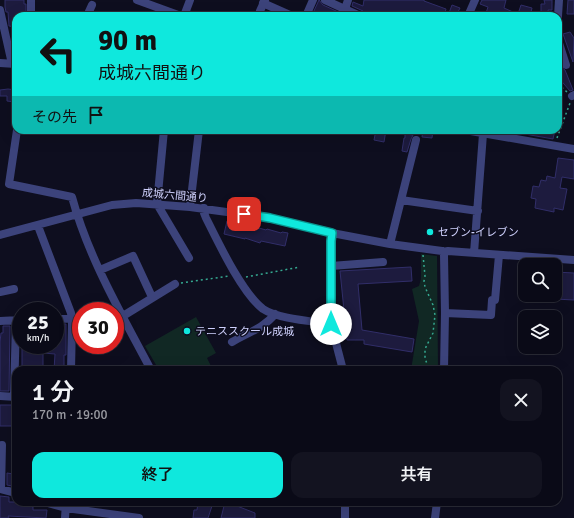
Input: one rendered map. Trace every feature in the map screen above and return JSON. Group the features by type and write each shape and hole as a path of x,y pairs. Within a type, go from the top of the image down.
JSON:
{"street":[{"path":"31,12 32,0"},
{"path":"137,0 170,12"},
{"path":"186,12 190,0"},
{"path":"308,12 313,0"},
{"path":"325,0 350,12"},
{"path":"345,10 348,0"},
{"path":"470,12 475,0"},
{"path":"558,12 559,0"},
{"path":"260,11 264,1 285,12"},
{"path":"89,12 92,5"},
{"path":"0,10 12,56"},
{"path":"562,54 566,65"},
{"path":"0,63 12,64"},
{"path":"16,134 9,184 72,197 77,216 113,302"},
{"path":"164,134 157,204 189,258"},
{"path":"190,207 199,134"},
{"path":"474,252 483,134"},
{"path":"507,134 554,146 574,149"},
{"path":"390,244 416,140"},
{"path":"402,200 478,211"},
{"name":"成城六間通り","path":"0,235 77,216 112,205 136,203 204,208 270,218 332,233 443,252 448,250 574,260"},
{"path":"204,208 206,218 238,278 263,309 275,314 331,324"},
{"path":"38,226 72,318 71,366"},
{"path":"332,233 331,324 342,366"},
{"path":"443,252 445,312 444,366"},
{"path":"445,312 491,315 492,300 495,300 499,255"},
{"path":"100,270 133,256 152,297"},
{"path":"331,266 383,262"},
{"path":"124,313 175,284"},
{"path":"0,292 14,289"},
{"path":"232,342 252,333 266,323 275,314"},
{"path":"64,318 72,318"},
{"path":"0,321 12,320"},
{"path":"124,324 149,366"},
{"path":"16,366 17,354"},
{"path":"0,396 12,397"},
{"path":"2,445 1,489 12,493"},
{"path":"66,506 66,518"},
{"path":"71,506 124,517 139,518"},
{"path":"345,506 345,518"},
{"path":"435,518 436,506"}],"path":[{"path":"562,87 573,95 562,125"},
{"path":"554,146 558,134"},
{"path":"423,253 425,287 433,305 435,315 433,333 425,349 428,366"}],"green space":[{"path":"421,254 437,256 438,366 412,366 419,321 412,289 419,286 421,279"},
{"name":"テニススクール成城","path":"196,317 216,353 207,358 211,366 157,366 145,346"}],"building":[{"path":"5,0 24,0 24,4 26,4 26,12 12,12 12,26 9,26 8,12 6,12"},
{"path":"319,0 323,5 338,12 313,12"},
{"path":"364,0 424,0 446,9 445,12 363,12 352,6 353,2 363,6"},
{"path":"482,0 506,0 504,8 513,12 486,12 488,7 480,4"},
{"path":"544,0 552,0 552,10 548,10 548,12 541,12 541,4 545,4"},
{"path":"568,0 574,0 574,14 567,14"},
{"path":"452,5 460,8 458,12 449,12"},
{"path":"521,5 532,8 531,12 519,12"},
{"path":"570,32 574,38 573,62 563,34"},
{"path":"562,68 565,70 573,90 570,91 562,82"},
{"path":"0,90 12,90 12,102 7,101 7,96 0,96"},
{"path":"375,134 385,134 384,142 374,140"},
{"path":"405,134 413,135 407,152 402,151"},
{"path":"422,134 432,134 432,138 422,137"},
{"path":"525,134 554,134 553,139"},
{"path":"558,158 574,160 574,179 562,177 560,188 567,189 563,210 554,208 554,212 535,208 536,199 531,198 533,186 539,187 541,180 546,181 547,176 555,178"},
{"path":"227,221 281,233 288,233 285,246 261,241 260,243 245,238 224,234"},
{"path":"411,267 412,281 358,284 362,330 414,339 412,352 364,344 364,340 347,340 340,271"},
{"path":"562,272 574,273 574,300 562,299"},
{"path":"64,324 66,324 66,355 64,355 64,366 54,366 55,354 64,354"},
{"path":"3,326 10,326 9,391 0,391 0,342 1,333 3,333"},
{"path":"22,354 43,354 43,366 22,366"},
{"path":"0,405 12,405 12,426 0,426"},
{"path":"7,473 12,474 12,486 7,485"},
{"path":"0,496 9,497 9,502 12,502 12,506 30,506 33,507 33,510 47,510 46,518 8,516 9,518 0,518"},
{"path":"198,506 212,506 208,518 193,518 194,510 197,510"},
{"path":"224,506 237,506 255,513 255,518 221,518"}],"place":[{"name":"セブン-イレブン","path":"430,232"},
{"name":"テニススクール成城","path":"187,331"}],"route":[{"path":"244,214 270,218 332,233 331,324"}]}
